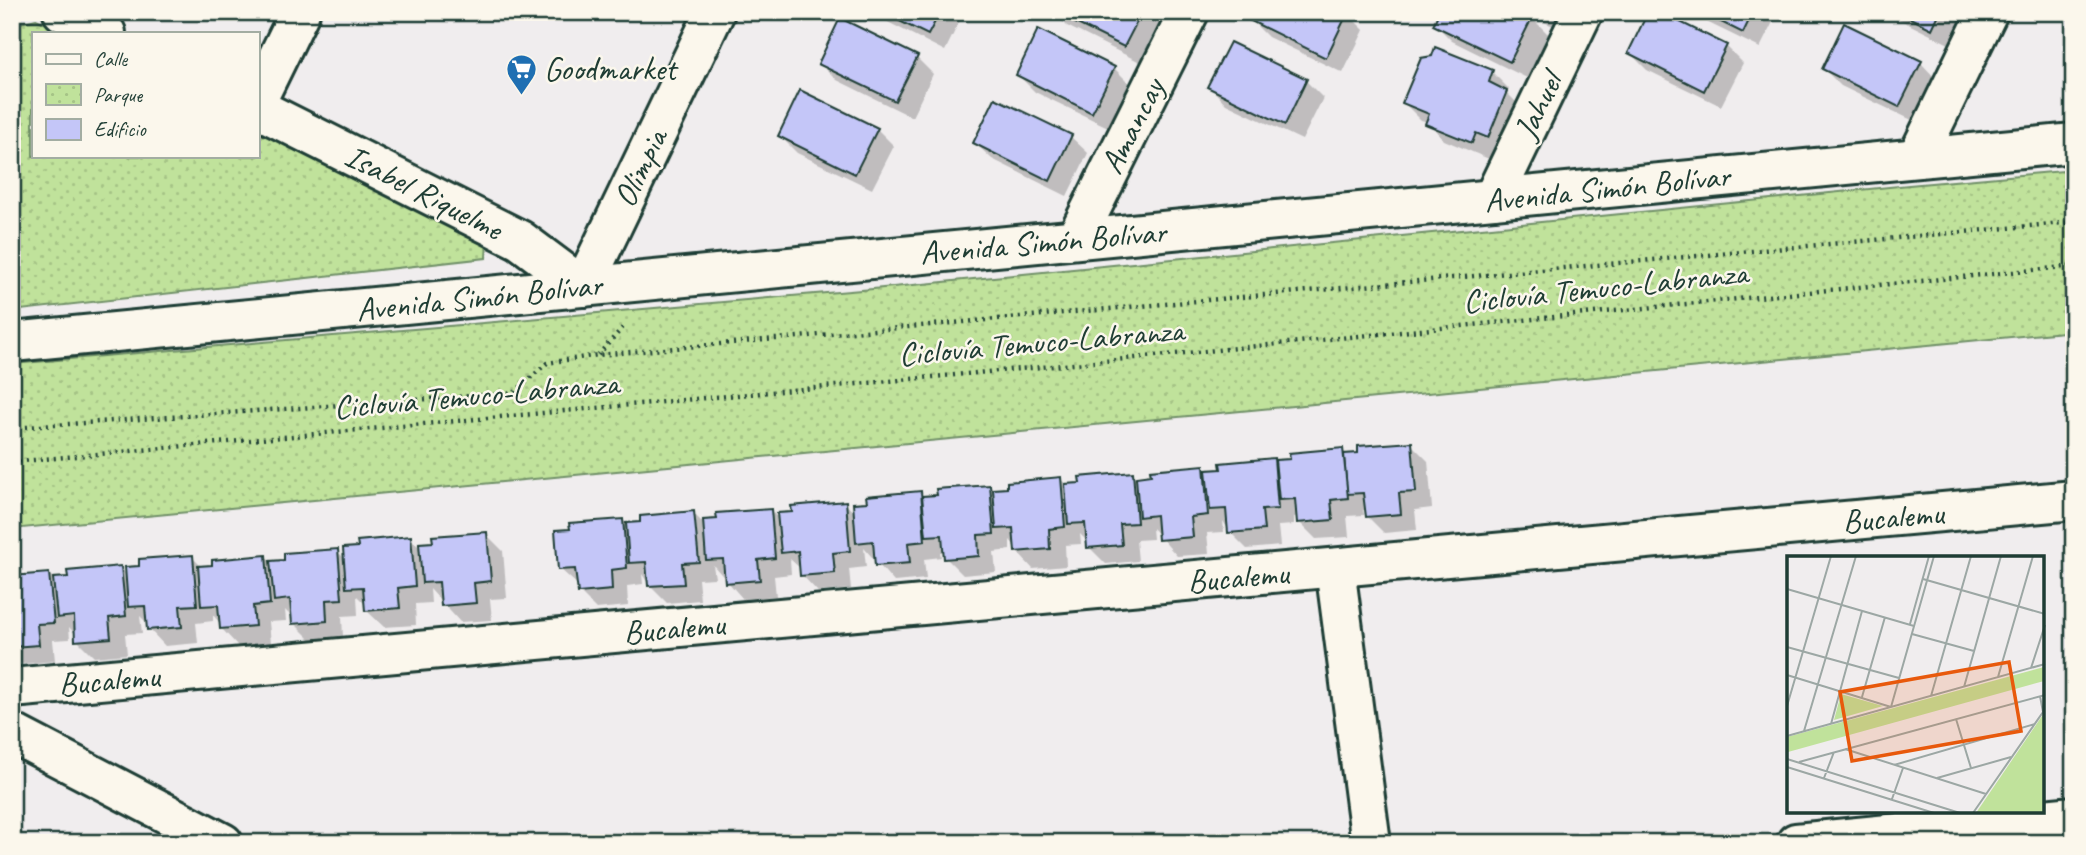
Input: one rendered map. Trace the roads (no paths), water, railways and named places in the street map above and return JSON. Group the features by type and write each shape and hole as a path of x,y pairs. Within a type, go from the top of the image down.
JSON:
{"street":[{"path":"63,12 104,32"},
{"path":"259,96 300,12"},
{"name":"Olimpia","path":"583,287 715,12"},
{"name":"Amancay","path":"1076,239 1189,12"},
{"name":"Jahuel","path":"1493,199 1583,12"},
{"path":"1917,158 1988,12"},
{"name":"Isabel Riquelme","path":"259,109 520,240 583,287"},
{"name":"Avenida Simón Bolívar","path":"12,342 2074,143"},
{"name":"Bucalemu","path":"12,688 2074,500"},
{"name":"Bucalemu","path":"1335,568 1371,843"},
{"path":"12,733 223,843"},
{"path":"1796,843 2074,816"}],"place":[{"name":"Goodmarket","path":"521,96"}]}
